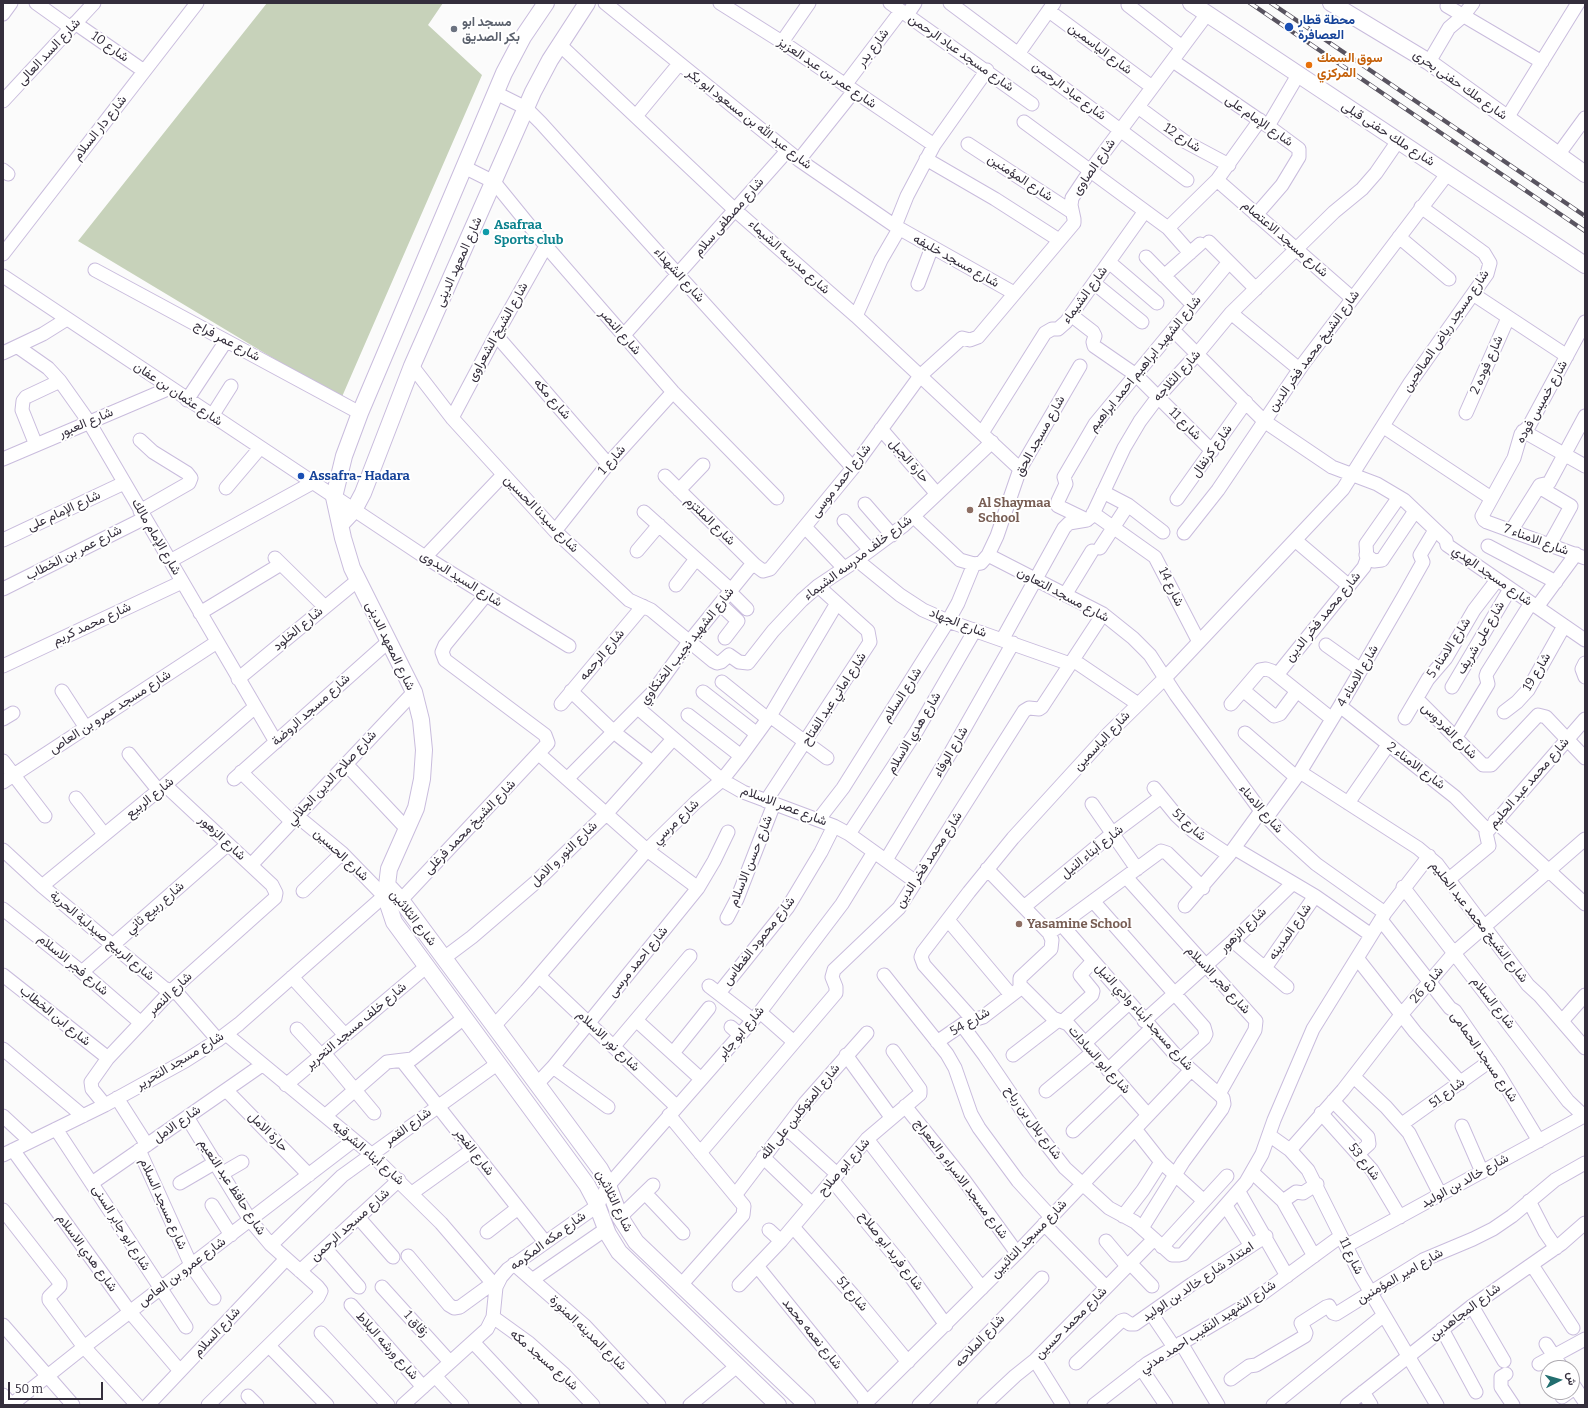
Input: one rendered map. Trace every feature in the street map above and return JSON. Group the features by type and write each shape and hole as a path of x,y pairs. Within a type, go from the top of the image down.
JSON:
{"street":[{"path":"3,14 11,3"},
{"name":"شارع 10","path":"36,3 144,71"},
{"name":"شارع السد العالى","path":"3,101 94,3"},
{"name":"شارع دار السلام","path":"3,254 197,3"},
{"name":"شارع المعهد الدينى","path":"390,893 390,869 416,808 422,779 424,750 421,720 414,692 358,580 347,554 334,497 344,456 360,413 464,167 513,55 546,3"},
{"name":"شارع المعهد الدينى","path":"340,525 354,510 363,494 412,366 541,76 587,3"},
{"name":"شارع عبد الله بن مسعود ابو بكر","path":"605,3 787,151 897,228"},
{"name":"شارع عمر بن عبد العزيز","path":"720,3 782,42 934,145"},
{"path":"782,42 808,3"},
{"name":"شارع مسجد عباد الرحمن","path":"890,3 987,70 1032,104"},
{"name":"شارع بدر","path":"799,160 904,13 915,3"},
{"name":"شارع عباد الرحمن","path":"950,3 1187,180"},
{"name":"شارع ملك حفنى قبلى","path":"1190,3 1585,265"},
{"name":"شارع ملك حفنى بحرى","path":"1330,3 1429,62 1585,174"},
{"path":"1429,62 1449,28 1463,16 1473,3"},
{"path":"1507,118 1578,3"},
{"path":"1128,5 1182,48"},
{"path":"1447,6 1542,62"},
{"path":"1018,54 1052,7"},
{"name":"شارع الياسمين","path":"1052,7 1152,87"},
{"name":"شارع الصاوى","path":"920,376 962,338 970,340 978,337 1074,223 1072,198 1090,171 1207,14"},
{"name":"شارع مدرسه الشيماء","path":"560,44 735,210 856,316 1020,468"},
{"name":"شارع الإمام على","path":"1173,61 1296,146 1300,153 1282,185 1256,215"},
{"path":"636,116 679,64"},
{"path":"856,316 897,228 926,159 934,145 987,70"},
{"path":"1168,228 1217,180 1264,123 1298,75"},
{"name":"شارع الشهداء","path":"496,93 526,108 574,158 853,468"},
{"name":"شارع 12","path":"1138,107 1184,141 1229,165"},
{"path":"1558,155 1585,118"},
{"path":"1024,122 1168,228 1229,262 1256,289"},
{"name":"شارع الثلاجه","path":"1090,517 1124,448 1140,421 1158,396 1198,353 1231,313 1334,212 1362,189 1376,173 1398,140"},
{"name":"شارع المؤمنين","path":"968,144 1072,212"},
{"name":"شارع مصطفى سلام","path":"623,336 787,151"},
{"path":"926,159 995,199 1059,240"},
{"name":"شارع النصر","path":"464,167 494,182 546,246 673,392 777,498"},
{"name":"شارع الشيخ محمد فخر الدين","path":"1184,533 1218,490 1264,420 1352,298 1448,173"},
{"name":"شارع مسجد الاعتصام","path":"1217,180 1352,298"},
{"name":"شارع مسجد رياض الصالحين","path":"1354,475 1427,358 1489,269 1490,263 1488,257 1421,207"},
{"name":"شارع الشيماء","path":"982,433 1045,333 1048,330 1063,326 1145,210"},
{"name":"شارع مسجد خليفه","path":"897,228 1014,293"},
{"path":"1398,238 1449,279"},
{"name":"شارع الشيخ الشعراوى","path":"452,418 546,246"},
{"path":"1164,276 1200,246"},
{"path":"918,284 932,247"},
{"path":"1146,257 1193,305"},
{"path":"1109,262 1157,303"},
{"name":"شارع الشهيد ابراهيم احمد ابراهيم","path":"1090,517 1058,506 1058,501 1066,484 1064,478 1095,424 1229,262"},
{"name":"شارع عمر فراج","path":"95,270 360,413"},
{"name":"شارع عثمان بن عفان","path":"3,276 354,510"},
{"path":"1094,283 1142,322"},
{"path":"1473,294 1566,356"},
{"path":"1231,313 1300,369"},
{"name":"شارع 11","path":"1071,315 1093,332 1095,336 1093,342 1094,346 1136,375 1212,451"},
{"name":"شارع فوده 2","path":"1466,413 1508,318"},
{"path":"3,353 67,319"},
{"name":"شارع خميس فوده","path":"1487,522 1482,516 1514,458 1516,448 1523,431 1529,426 1585,322"},
{"name":"شارع مسجد الهدي","path":"1173,330 1198,353 1264,420 1332,467 1377,484 1399,497 1446,540 1447,545 1585,640"},
{"name":"شارع مكه","path":"496,335 608,464"},
{"path":"187,400 226,341"},
{"name":"شارع الإمام مالك","path":"18,346 48,368 60,381 89,422 276,742"},
{"name":"شارع سيدنا الحسين","path":"412,366 452,418 555,531 629,600 651,610 689,642"},
{"name":"شارع مسجد الحق","path":"974,564 981,563 988,554 997,536 1020,468 1080,366"},
{"name":"شارع احمد موسى","path":"756,565 763,571 770,570 853,468 920,376"},
{"path":"36,445 22,410 23,401 26,397 60,381"},
{"path":"212,416 231,386"},
{"name":"شارع العبور","path":"3,459 170,388"},
{"name":"شارع 1","path":"555,531 608,464 673,392"},
{"name":"شارع كرنفال","path":"1178,499 1246,402"},
{"path":"1511,531 1539,487 1542,484 1549,483 1585,416"},
{"path":"1384,427 1491,498"},
{"name":"حارة الجبل","path":"882,429 937,494"},
{"path":"1523,431 1585,466"},
{"name":"شارع عمر بن الخطاب","path":"3,589 142,514 189,483 191,478 187,473 153,452 140,440"},
{"name":"شارع خلف مدرسه الشيماء","path":"689,642 717,663 721,662 729,655 743,664 748,663 787,615 818,586 892,535 914,517 992,442"},
{"path":"226,488 260,448"},
{"path":"679,490 703,465"},
{"path":"425,557 503,475"},
{"name":"شارع الياسمين","path":"968,1023 921,961 923,952 987,869 1097,746 1165,678 1343,489 1354,475"},
{"name":"شارع الملتزم","path":"665,476 756,565"},
{"name":"شارع الإمام على","path":"3,540 124,483"},
{"path":"170,561 312,483"},
{"path":"1539,487 1571,506 1550,544"},
{"path":"1103,492 1128,505 1163,532"},
{"name":"شارع محمد فخر الدين","path":"1277,675 1364,567 1366,544 1399,497"},
{"path":"865,504 892,535"},
{"path":"1065,595 1096,550 1114,528 1128,505"},
{"name":"شارع السيد البدوى","path":"354,510 425,557 569,646"},
{"path":"1366,555 1374,561 1382,560 1416,511"},
{"path":"644,512 696,558 747,609"},
{"path":"914,517 960,560 974,564"},
{"path":"1008,642 1035,579 1064,528 1070,523 1090,517"},
{"name":"شارع 14","path":"1090,517 1114,528 1150,553 1159,562 1166,579 1199,642"},
{"path":"844,521 870,550"},
{"name":"شارع الامناء 7","path":"1487,522 1581,556"},
{"path":"637,551 659,525"},
{"path":"805,527 844,568"},
{"name":"شارع الامناء 4","path":"1186,906 1298,774 1340,706 1422,562 1420,555 1435,530"},
{"path":"1295,540 1349,586"},
{"path":"1488,546 1556,582"},
{"name":"شارع مسجد التعاون","path":"988,554 1103,614 1133,638 1150,655 1165,678"},
{"path":"1456,738 1488,684 1486,676 1487,673 1534,605 1581,556"},
{"path":"676,585 696,558"},
{"name":"شارع الجهاد","path":"857,560 900,596 923,610 948,621 1008,642 1072,662 1138,704"},
{"path":"200,613 278,561 325,607"},
{"name":"شارع السلام","path":"819,819 843,788 948,621 958,602 974,564"},
{"name":"شارع الشهيد نجيب الخنكاوي","path":"567,779 638,708 665,677 689,642 730,591 749,568 756,565"},
{"name":"شارع الخلود","path":"238,679 358,580"},
{"name":"شارع الامناء 5","path":"1405,718 1431,675 1446,658 1474,610 1497,580"},
{"name":"شارع محمد كريم","path":"3,666 182,582"},
{"name":"شارع اماني عبد الفتاح","path":"770,802 806,742 870,642 868,631 818,586"},
{"name":"شارع على شريف","path":"1452,688 1510,589"},
{"path":"486,595 445,645 442,652 445,660 545,735 548,743 539,754 647,850 698,888"},
{"name":"شارع مرسي","path":"494,1026 647,850 696,802 722,780 769,717 837,603"},
{"path":"720,604 738,621 725,638"},
{"name":"شارع الرحمه","path":"561,704 642,606"},
{"name":"شارع محمد فخر الدين","path":"700,1153 836,993 836,986 832,977 834,970 895,913 1024,711 1029,708 1039,709 1042,707 1103,614"},
{"name":"شارع 19","path":"1504,712 1517,702 1528,690 1564,626"},
{"name":"شارع هدي الاسلام","path":"848,834 916,732 975,630"},
{"name":"شارع مسجد الروضة","path":"237,776 389,641"},
{"name":"شارع مسجد عمرو بن العاص","path":"8,779 217,642"},
{"name":"شارع الوفاء","path":"886,860 952,752 1008,642"},
{"path":"1326,645 1361,670"},
{"path":"1585,662 1582,669 1585,677"},
{"path":"1231,704 1260,670 1266,669 1277,675 1332,719"},
{"name":"شارع الامناء","path":"1165,678 1241,786 1264,814 1316,864 1383,917"},
{"path":"722,682 827,758"},
{"path":"1243,690 1274,716 1280,714 1298,691"},
{"path":"571,691 615,732 652,762"},
{"path":"62,692 86,728"},
{"name":"شارع صلاح الدين الجلالي","path":"251,865 414,692"},
{"path":"703,692 757,734"},
{"name":"شارع الفردوس","path":"1417,699 1486,766 1491,765 1538,714 1546,717 1585,758"},
{"name":"شارع الامناء 2","path":"1340,706 1550,871 1585,904"},
{"name":"شارع الربيع","path":"42,886 162,788 255,707"},
{"name":"شارع عصر الاسلام","path":"638,708 722,780 743,792 819,819 834,826 848,834 916,882"},
{"path":"688,715 741,756"},
{"name":"شارع محمد عبد الحليم","path":"1449,879 1489,846 1490,842 1486,836 1491,826 1585,719"},
{"name":"شارع الشيخ محمد عبد الحليم","path":"1245,733 1298,774 1348,803 1428,856 1449,879 1528,985 1540,996 1585,1048"},
{"name":"شارع النور و الامل","path":"444,958 505,910 606,814 673,739"},
{"path":"1348,803 1388,745"},
{"name":"شارع الزهور","path":"129,754 162,788 251,865 272,885 276,893"},
{"name":"شارع الشيخ محمد فرغلى","path":"390,893 539,754"},
{"path":"3,761 8,779 44,816"},
{"path":"346,764 407,829"},
{"name":"شارع الحسين","path":"237,776 342,853 390,893"},
{"name":"شارع أبناء النيل","path":"1024,908 1113,834 1158,793"},
{"name":"شارع 51","path":"1158,793 1193,831 1293,883 1315,896 1371,935"},
{"path":"76,798 104,834"},
{"name":"شارع حسن الاسلام","path":"727,918 737,899 770,802"},
{"path":"1092,804 1137,869"},
{"name":"شارع محمود الغطاس","path":"756,1016 714,989 788,907 805,880 834,826"},
{"name":"شارع احمد مرسى","path":"537,1084 553,1067 698,888 714,861 728,832"},
{"name":"شارع 26","path":"1290,1150 1354,1077 1401,1015 1454,953 1585,839"},
{"name":"شارع ربيع ثاني","path":"82,972 228,844"},
{"name":"شارع الربيع صيدلية الحرية","path":"3,850 42,886 164,988 178,994 222,1037"},
{"path":"1049,933 1158,853 1164,851 1202,888"},
{"name":"شارع ابو جابر","path":"597,1206 608,1186 702,1079 735,1031 756,1016 842,904 874,852"},
{"path":"303,891 342,853"},
{"path":"1227,1176 1163,1247 1183,1254 1239,1192 1252,1172 1269,1135 1313,1029 1371,935 1403,887 1428,856"},
{"path":"987,869 1049,933 1052,940 1051,949 1020,978 1019,982 1022,987"},
{"name":"شارع فجر الاسلام","path":"1126,877 1204,966 1253,1016 1256,1026 1219,1094"},
{"name":"شارع الزهور","path":"1108,1070 1174,993 1233,941 1293,883"},
{"name":"شارع السلام","path":"1403,887 1568,1101 1584,1116"},
{"name":"شارع النصر","path":"105,1105 92,1089 91,1082 108,1058 171,991 273,901 276,893"},
{"name":"شارع الثلاثين","path":"390,893 444,958 600,1169 620,1217 636,1242 807,1405"},
{"name":"شارع الثلاثين","path":"390,893 391,917 497,1064 587,1185 613,1244 626,1260 778,1405"},
{"name":"شارع مسجد التحرير","path":"8,1152 105,1105 185,1061 222,1037 390,893"},
{"name":"شارع المدينه","path":"1265,968 1315,896"},
{"path":"1093,901 1206,1030 1204,1038 1180,1060"},
{"name":"شارع فجر الاسلام","path":"3,909 82,972 140,1023"},
{"name":"شارع مسجد الحمامى","path":"1383,917 1429,982 1450,1008 1455,1011 1490,1061 1539,1141"},
{"path":"948,920 1012,995"},
{"name":"شارع مسجد أبناء وادي النيل","path":"1061,924 1180,1060 1219,1094"},
{"path":"1233,941 1288,988"},
{"path":"614,1046 690,956"},
{"path":"1357,958 1401,1015 1461,1083"},
{"path":"1013,1055 1060,1021 1092,995 1093,991 1080,975 1093,961"},
{"name":"شارع خلف مسجد التحرير","path":"286,1085 427,966"},
{"name":"شارع ابن الخطاب","path":"3,975 108,1058"},
{"path":"884,975 947,1054 955,1068 965,1099 979,1128 1047,1220 1106,1287"},
{"name":"شارع نور الاسلام","path":"539,976 614,1046 673,1111 700,1153 736,1194 744,1206 743,1214 681,1285"},
{"path":"292,977 345,1035"},
{"name":"شارع 54","path":"937,1042 968,1023 983,1017 1022,987"},
{"name":"شارع ابو السادات","path":"1022,987 1060,1021 1068,1024 1148,1116"},
{"path":"1562,1021 1585,994"},
{"path":"1046,1091 1089,1048 1129,1003"},
{"path":"673,1053 710,1008"},
{"path":"756,1016 794,1042"},
{"path":"324,1116 387,1062 403,1062 416,1057 464,1018"},
{"path":"636,1020 702,1079"},
{"name":"شارع بلال بن رباح","path":"968,1023 985,1056 1036,1131 1055,1156 1108,1208 1142,1228 1163,1247"},
{"path":"297,1028 355,1090 374,1113"},
{"name":"شارع المتوكلين على الله","path":"736,1194 786,1128 846,1055 867,1033"},
{"name":"شارع أبناء الشرقيه","path":"222,1037 262,1065 371,1154 412,1193 494,1285"},
{"path":"3,1050 83,1116"},
{"name":"شارع ابو صلاح","path":"739,1285 781,1241 867,1139 891,1117 919,1096 920,1089 893,1051"},
{"path":"846,1055 891,1117"},
{"name":"شارع 51","path":"1402,1124 1490,1061"},
{"name":"شارع الفجر","path":"403,1062 545,1242"},
{"name":"شارع القمر","path":"271,1245 318,1198 371,1154 497,1064"},
{"name":"شارع الامل","path":"92,1183 262,1065"},
{"path":"553,1067 608,1107"},
{"name":"شارع مسجد التائبين","path":"865,1403 946,1325 1017,1253 1190,1070"},
{"path":"1354,1077 1402,1124 1414,1140 1425,1166 1440,1194"},
{"path":"1073,1130 1121,1085"},
{"name":"حارة الامل","path":"226,1090 309,1175"},
{"path":"1142,1228 1175,1176 1222,1109 1224,1104 1223,1098 1219,1094"},
{"name":"شارع مسجد السلام","path":"116,1098 143,1147 191,1265 214,1298"},
{"path":"1333,1101 1368,1137 1369,1144 1359,1153"},
{"name":"شارع مسجد الاسراء و المعراج","path":"905,1106 964,1180 1017,1253"},
{"name":"شارع 53","path":"1321,1113 1359,1153 1372,1170 1400,1217"},
{"path":"3,1116 30,1141"},
{"name":"شارع خالد بن الوليد","path":"1344,1241 1400,1217 1584,1116"},
{"name":"شارع حافظ عبد النعيم","path":"187,1117 223,1173 250,1220 271,1245 318,1286 321,1291 320,1294 269,1346"},
{"path":"1462,1126 1482,1172"},
{"name":"شارع فريد ابو صلاح","path":"786,1128 835,1177 946,1325"},
{"name":"شارع ابو جابر السنى","path":"56,1129 160,1290 186,1327"},
{"path":"1135,1129 1161,1162 1204,1201"},
{"name":"شارع 11","path":"1269,1135 1290,1150 1308,1170 1370,1291 1403,1350 1408,1355 1437,1405"},
{"path":"867,1139 982,1288"},
{"name":"شارع عمرو بن العاص","path":"12,1405 84,1346 160,1290 354,1140"},
{"path":"412,1193 472,1150"},
{"name":"شارع هدي الاسلام","path":"8,1152 130,1312 180,1372"},
{"path":"763,1157 812,1204"},
{"path":"180,1183 216,1162"},
{"path":"223,1173 242,1162"},
{"path":"1123,1216 1143,1190 1161,1162"},
{"name":"شارع امير المؤمنين","path":"1231,1379 1305,1336 1306,1334 1301,1323 1326,1306 1329,1306 1333,1313 1336,1314 1370,1291 1398,1277 1423,1260 1493,1229 1555,1180 1585,1163"},
{"path":"1252,1172 1283,1201 1314,1256"},
{"name":"شارع مسجد الرحمن","path":"300,1271 399,1180"},
{"path":"1283,1201 1296,1192 1303,1193 1316,1184"},
{"path":"620,1217 649,1189 683,1234"},
{"path":"1239,1192 1266,1236 1287,1276"},
{"path":"1529,1201 1545,1232 1556,1248"},
{"path":"212,1204 230,1235"},
{"name":"شارع مكه المكرمه","path":"403,1405 487,1329 493,1317 494,1285 501,1277 514,1264 597,1206"},
{"path":"1226,1206 1251,1246"},
{"path":"487,1232 518,1208"},
{"path":"3,1210 59,1281 60,1286 49,1296 48,1300 84,1346 137,1405"},
{"path":"358,1218 393,1257"},
{"name":"شارع 51","path":"793,1227 852,1294 908,1362"},
{"name":"شارع المجاهدين","path":"1347,1405 1408,1355 1472,1306 1584,1227"},
{"name":"شارع مكه المكرمه","path":"532,1280 606,1229"},
{"path":"769,1230 781,1241"},
{"name":"امتداد شارع خالد بن الوليد","path":"1076,1363 1123,1320 1130,1324 1135,1324 1266,1236"},
{"path":"1106,1241 1152,1286"},
{"name":"شارع الشهيد النقيب احمد مدني","path":"1095,1405 1134,1376 1141,1368 1177,1345 1246,1305 1314,1256 1344,1241"},
{"name":"شارع محمد حسين","path":"984,1405 1015,1376 1035,1360 1129,1264 1163,1247"},
{"path":"324,1248 358,1287"},
{"path":"408,1256 449,1305 454,1308 460,1307 494,1285"},
{"name":"شارع السلام","path":"148,1405 286,1259"},
{"name":"شارع المدينه المنورة","path":"514,1264 585,1326 659,1405"},
{"path":"1532,1265 1573,1328"},
{"name":"شارع نعمه محمد","path":"757,1266 865,1403"},
{"name":"شارع الملاحه","path":"920,1405 1042,1278"},
{"name":"زقاق 1","path":"382,1287 450,1362"},
{"name":"شارع ورشه البلاط","path":"351,1305 423,1387"},
{"path":"1472,1306 1505,1368 1501,1377 1501,1387 1513,1405"},
{"path":"1151,1313 1177,1345 1218,1405"},
{"path":"1278,1404 1384,1315"},
{"name":"شارع مسجد مكه","path":"493,1317 529,1343 553,1363 593,1405"},
{"path":"3,1326 74,1405"},
{"path":"1442,1329 1476,1392"},
{"path":"320,1333 388,1405"},
{"path":"1539,1364 1585,1339"},
{"path":"473,1342 532,1405"},
{"path":"1546,1344 1557,1360"},
{"path":"208,1405 269,1346 327,1405"},
{"path":"1035,1360 1063,1405"},
{"path":"690,1405 737,1366"},
{"path":"1141,1368 1166,1405"},
{"path":"435,1376 462,1405"},
{"path":"1363,1392 1371,1405"},
{"path":"3,1395 12,1405"},
{"path":"248,1396 257,1405"}],"green space":[{"path":"267,3 443,3 428,25 482,75 341,399 78,241"}],"railway":[{"path":"1250,3 1585,231"},
{"path":"1271,3 1585,216"}],"place":[{"name":"محطة قطار العصافرة","path":"1289,27"},
{"name":"مسجد ابو بكر الصديق","path":"454,29"},
{"name":"سوق السمك المركزي","path":"1309,65"},
{"name":"Asafraa Sports club","path":"486,232"},
{"name":"Assafra- Hadara","path":"301,476"},
{"name":"Al Shaymaa School","path":"970,510"},
{"name":"Yasamine School","path":"1019,924"}]}
